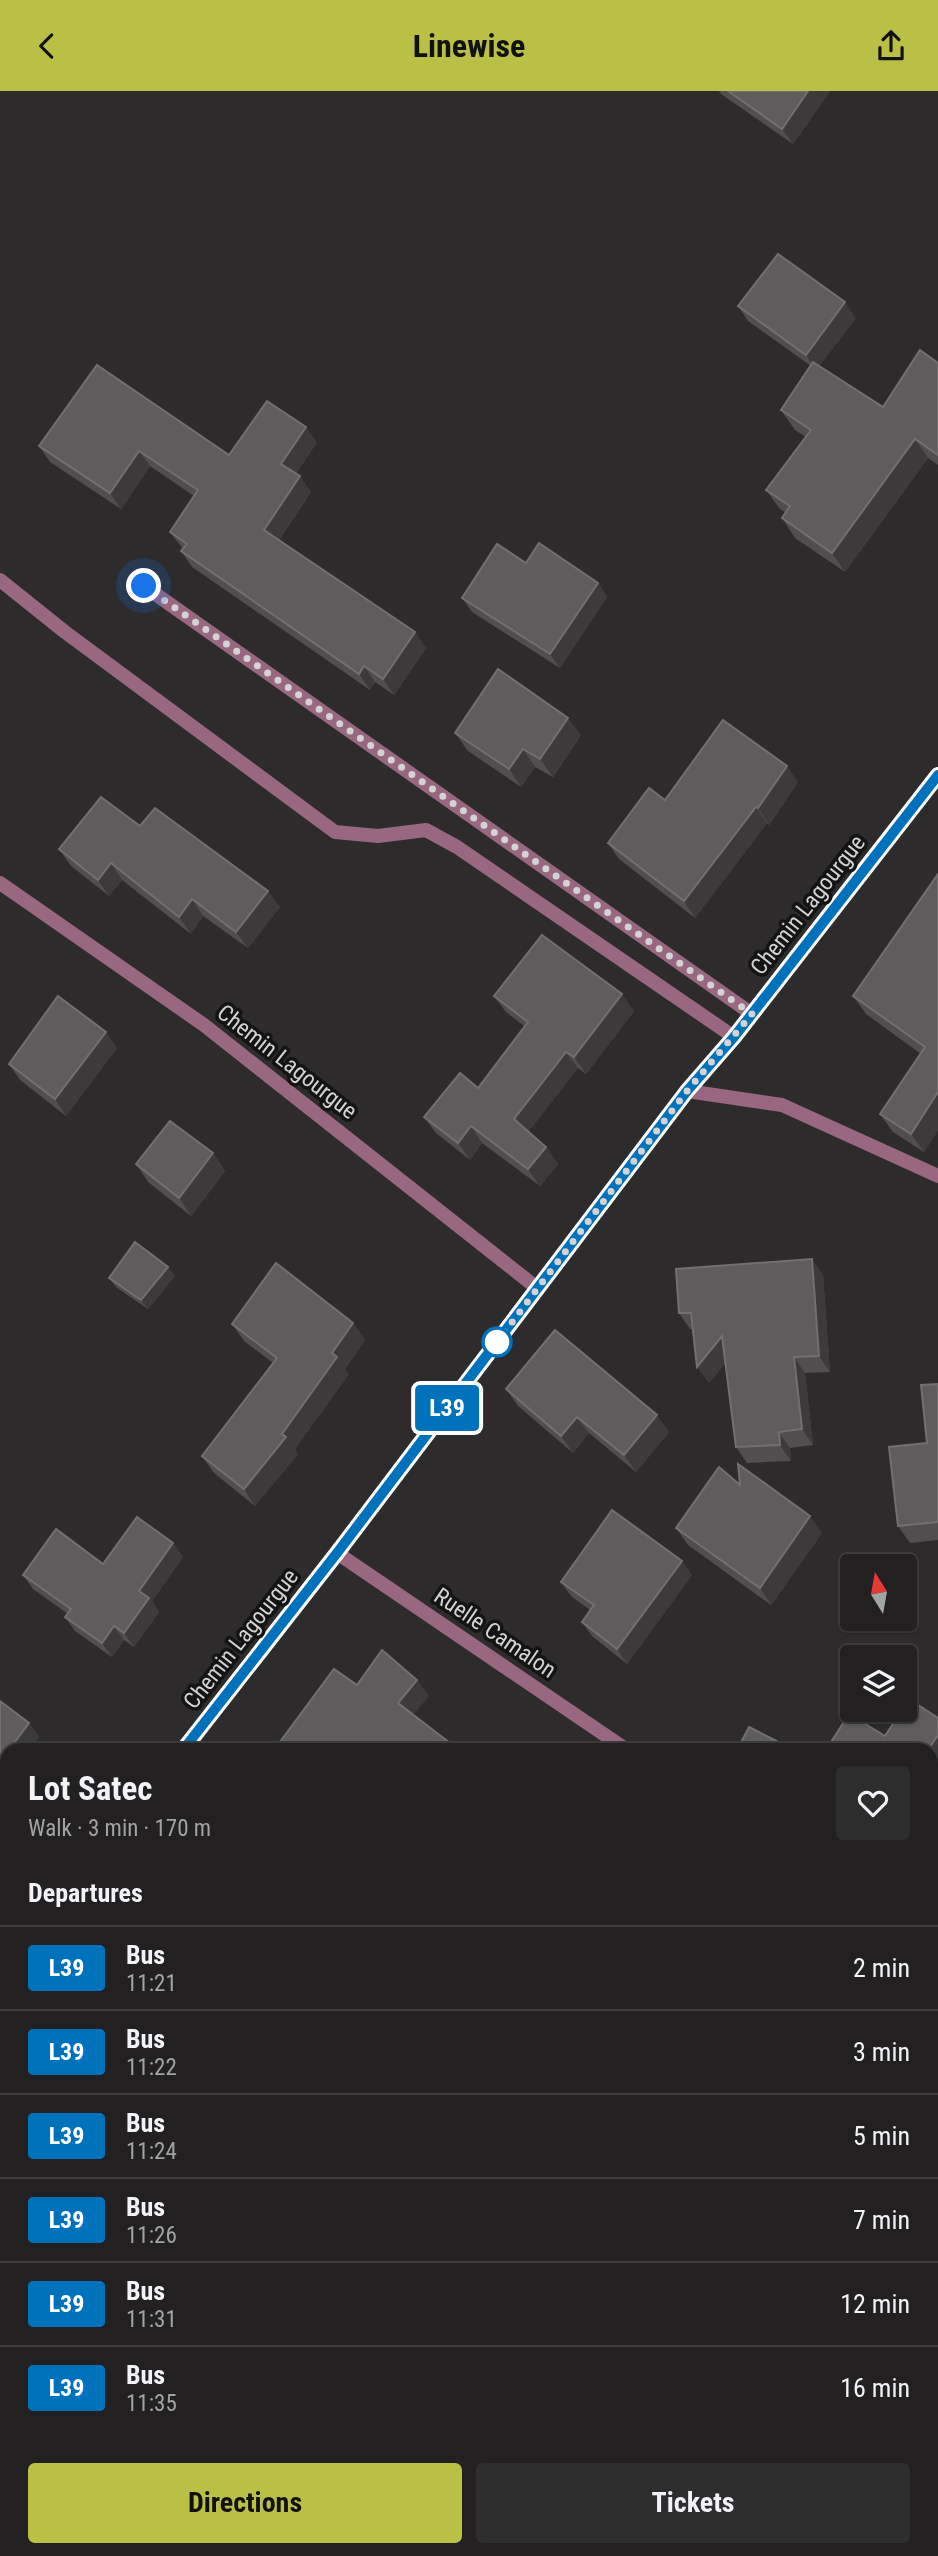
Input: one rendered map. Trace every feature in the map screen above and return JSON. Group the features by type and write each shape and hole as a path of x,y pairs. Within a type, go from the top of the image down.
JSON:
{"street":[{"path":"0,580 65,632 335,832 378,836 426,830 468,854 734,1037"},
{"path":"144,586 752,1014"},
{"name":"Chemin Lagourgue","path":"188,1743 337,1553 687,1091 734,1037 936,780"},
{"name":"Chemin Lagourgue","path":"0,883 204,1025 537,1288"},
{"path":"687,1091 782,1105 938,1176"},
{"name":"Ruelle Camalon","path":"337,1553 617,1743"}],"building":[{"path":"728,91 808,91 782,129"},
{"path":"778,254 845,302 806,355 738,306"},
{"path":"920,350 938,363 938,455 915,439 832,553 782,518 790,506 766,490 811,430 781,410 813,362 883,407"},
{"path":"97,365 229,455 267,401 306,427 281,464 300,476 264,530 415,632 383,679 364,666 359,674 181,551 187,544 170,532 198,490 139,451 110,493 39,446"},
{"path":"539,543 598,583 550,654 462,598 497,544 526,563"},
{"path":"498,669 568,718 540,759 523,749 509,769 455,733"},
{"path":"723,720 787,766 758,808 756,807 684,901 608,843 649,788 665,800"},
{"path":"101,797 140,826 155,808 268,891 236,932 192,899 179,917 111,863 98,880 59,849"},
{"path":"938,874 938,1092 911,1134 880,1114 925,1047 853,996"},
{"path":"542,935 622,994 574,1057 566,1052 514,1119 546,1147 528,1169 471,1126 458,1143 424,1117 460,1073 478,1088 528,1022 494,996"},
{"path":"58,996 106,1032 55,1099 9,1064"},
{"path":"170,1121 213,1153 179,1198 136,1164"},
{"path":"135,1242 168,1267 141,1300 109,1278"},
{"path":"812,1259 819,1356 794,1357 802,1429 779,1432 780,1445 736,1447 722,1336 697,1367 691,1313 679,1313 676,1269"},
{"path":"276,1263 353,1323 332,1353 337,1357 282,1434 286,1437 244,1489 202,1456 277,1358 232,1324"},
{"path":"555,1330 657,1415 624,1455 577,1417 561,1436 506,1389"},
{"path":"938,1384 938,1522 898,1526 889,1447 927,1443 921,1385"},
{"path":"738,1464 810,1516 760,1588 676,1528 719,1467 740,1485"},
{"path":"612,1510 682,1561 617,1649 582,1622 594,1605 561,1582"},
{"path":"137,1517 173,1543 139,1591 149,1598 124,1633 114,1626 102,1643 65,1617 71,1609 23,1575 56,1529 103,1564"},
{"path":"382,1650 417,1680 398,1703 450,1743 279,1743 334,1669 357,1685"},
{"path":"0,1701 29,1723 14,1743 0,1743"},
{"path":"917,1704 938,1718 938,1735 933,1743 830,1743 844,1722 862,1722 885,1736 894,1722 917,1722"},
{"path":"749,1727 780,1743 741,1743"}],"bus line":[{"name":"L39","path":"188,1743 337,1553 687,1091 734,1037 938,775"}],"route":[{"path":"144,586 752,1014 687,1091 497,1342"}]}
